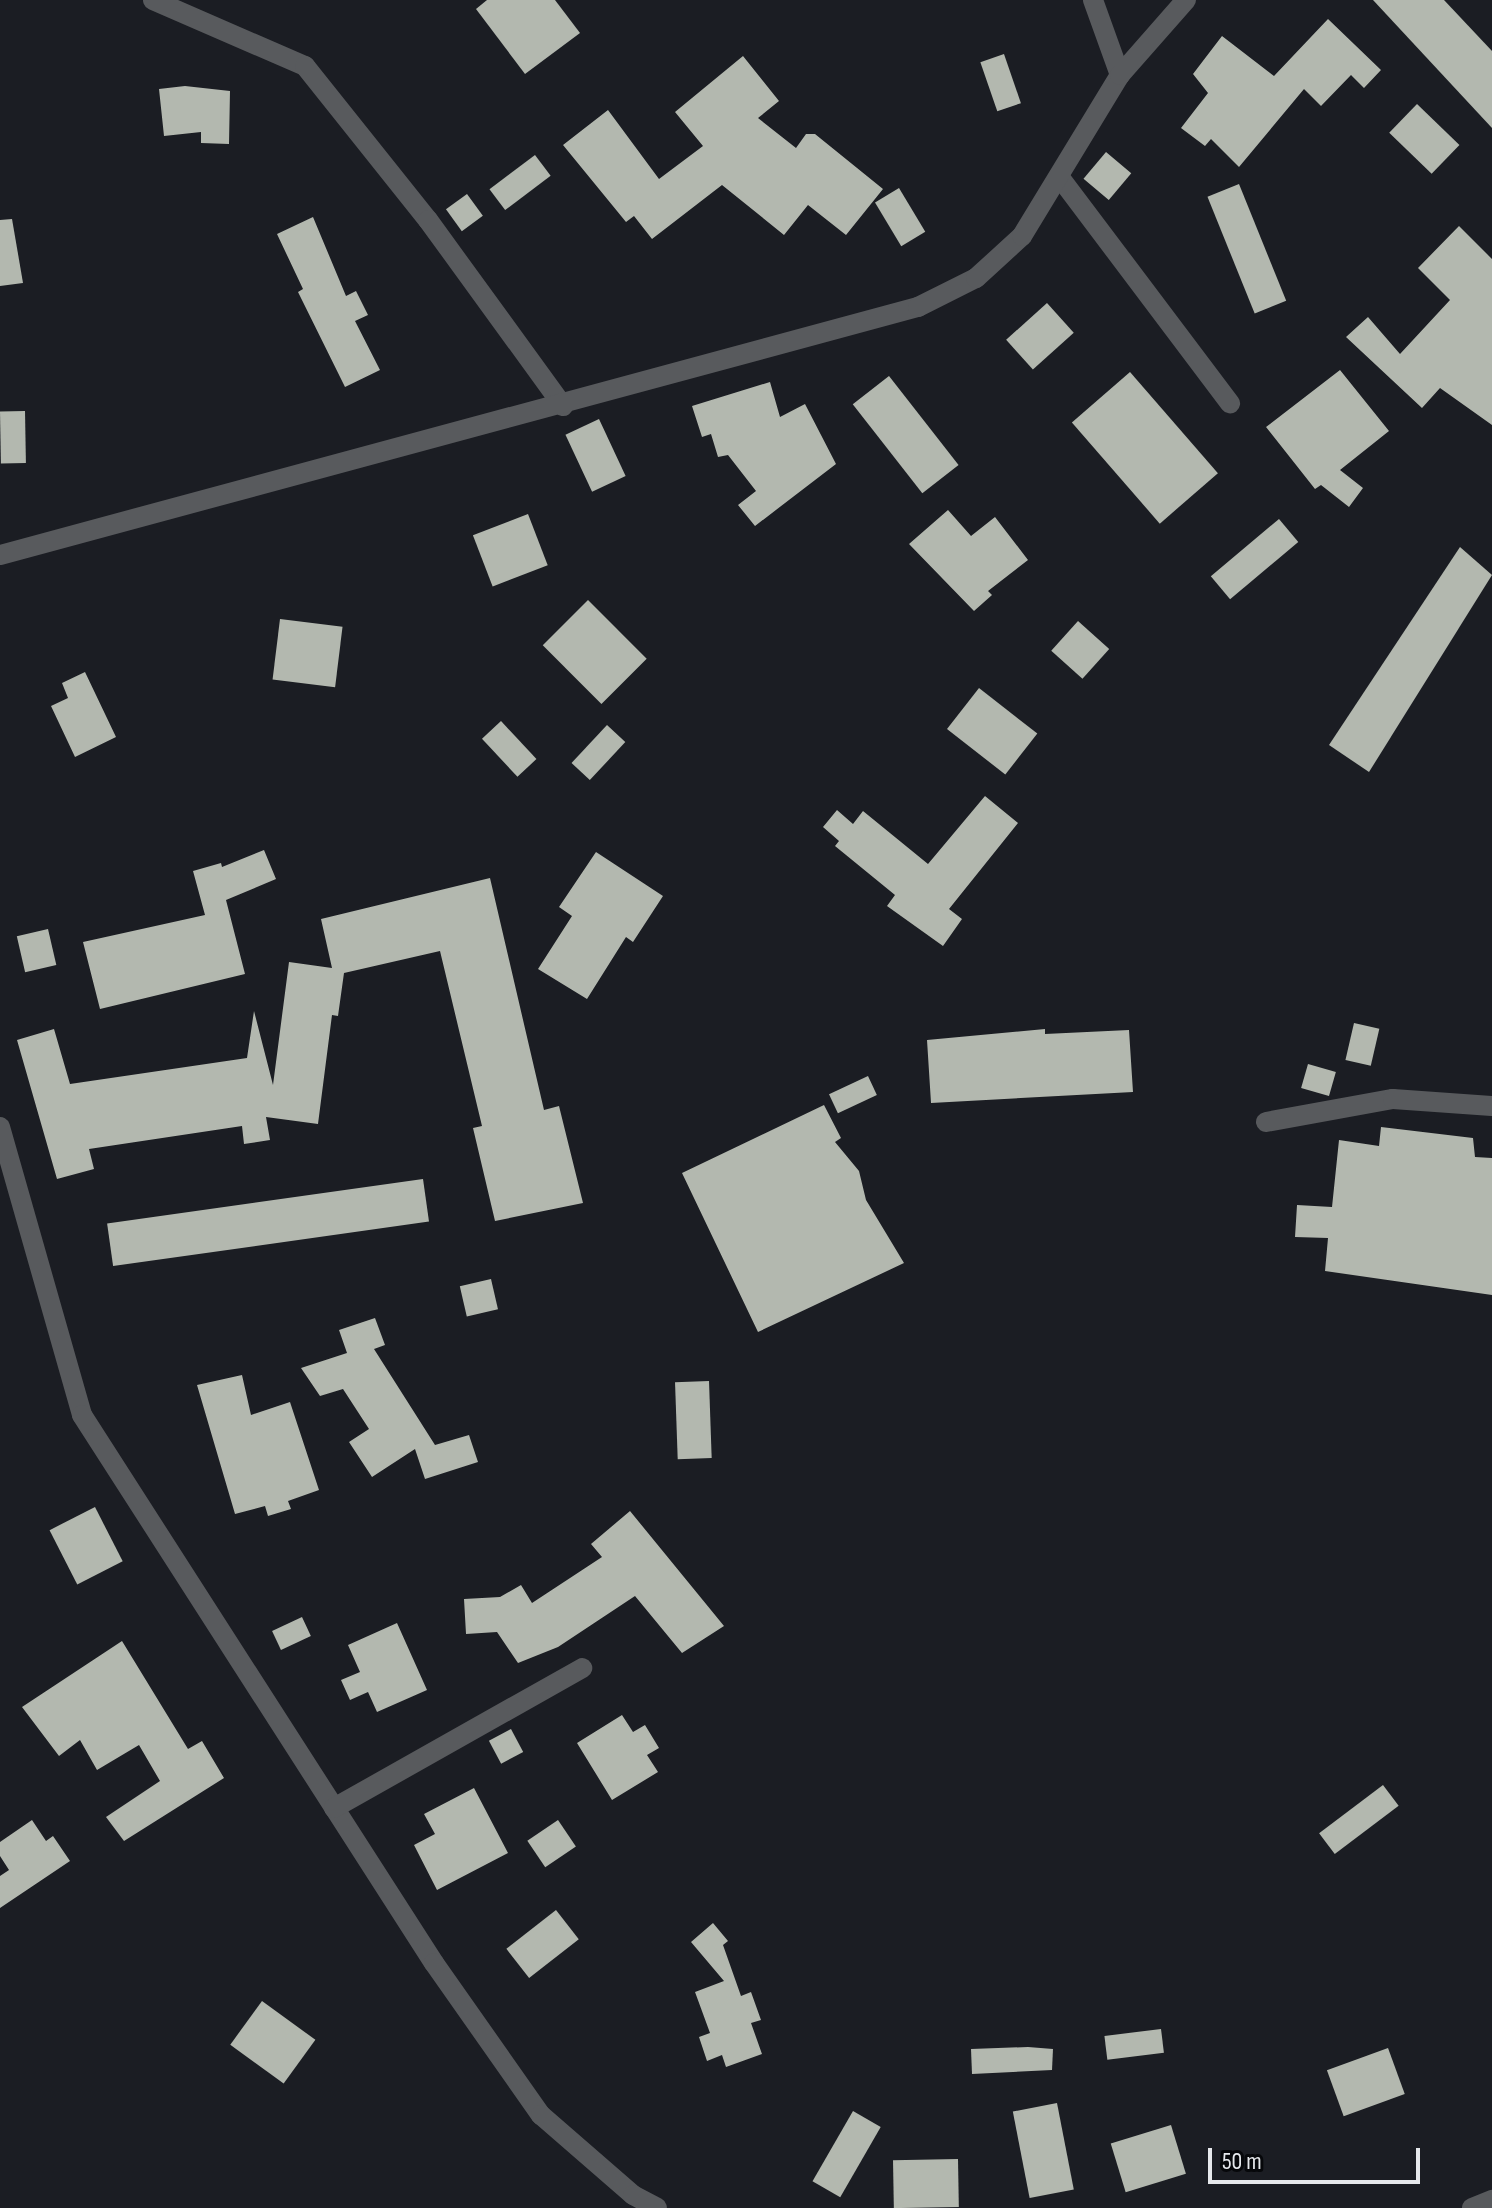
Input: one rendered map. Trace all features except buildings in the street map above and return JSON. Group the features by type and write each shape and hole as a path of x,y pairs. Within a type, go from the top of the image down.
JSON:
{"street":[{"path":"153,0 305,66 410,196 563,406"},
{"path":"1093,0 1120,75"},
{"path":"0,555 563,406 918,307 976,278 1022,236 1061,179 1120,75 1186,0"},
{"path":"1061,179 1230,403"},
{"path":"1266,1122 1393,1099 1492,1106"},
{"path":"0,1127 82,1415 334,1808 541,2115 633,2195 657,2208"},
{"path":"334,1808 582,1668"},
{"path":"1472,2208 1492,2200"}]}
